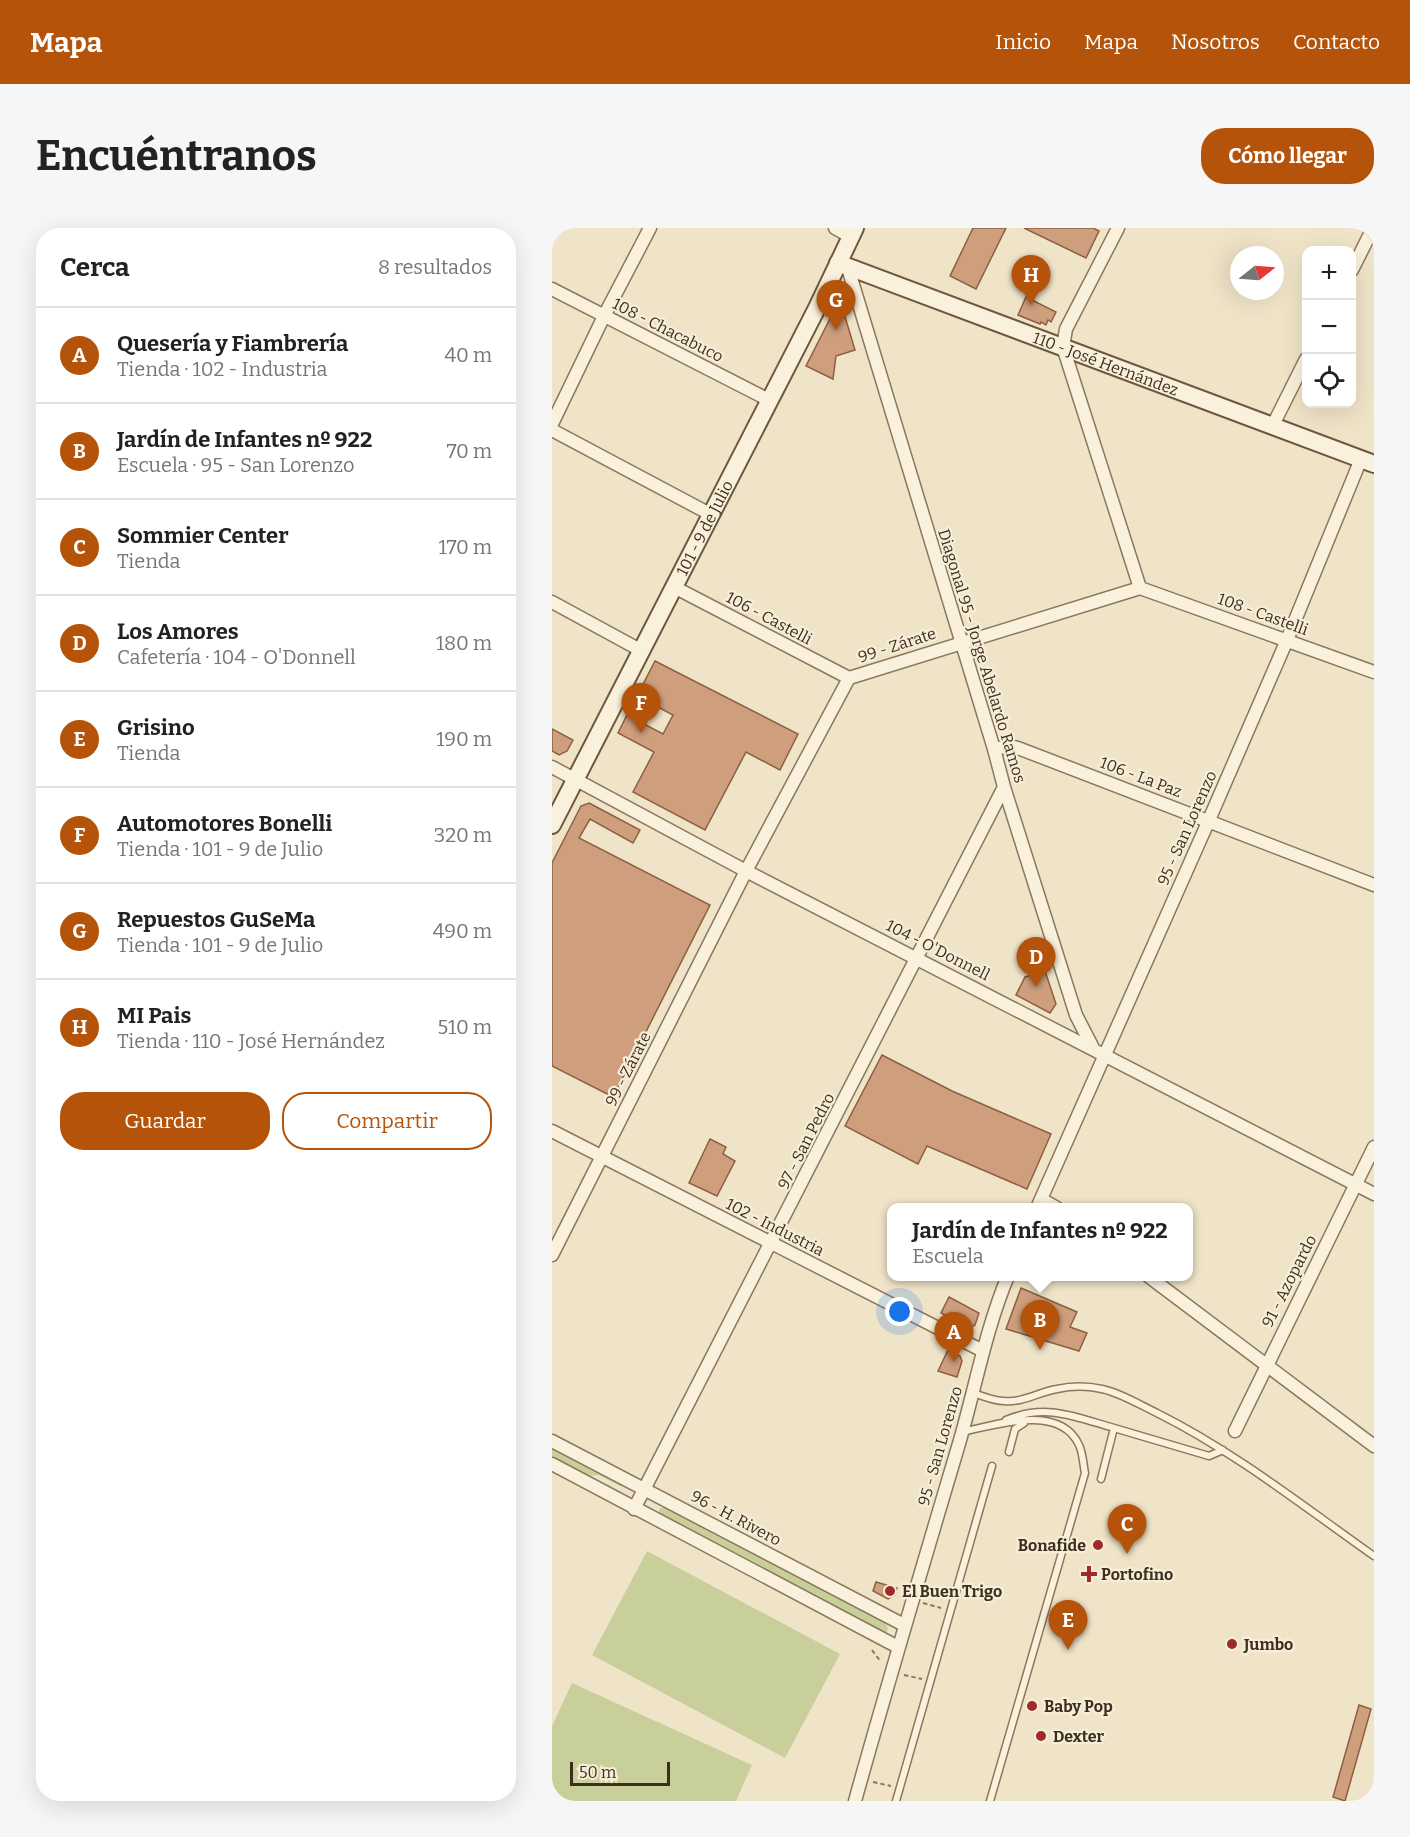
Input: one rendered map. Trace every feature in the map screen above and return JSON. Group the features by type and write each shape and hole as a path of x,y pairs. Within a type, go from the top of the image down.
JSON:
{"street":[{"path":"552,424 650,228"},
{"path":"835,228 853,232"},
{"path":"1118,228 1066,329 1063,347 1140,588"},
{"path":"1356,262 1373,228"},
{"name":"101 - 9 de Julio","path":"552,825 769,400 843,265 853,232"},
{"name":"110 - José Hernández","path":"843,265 1368,462"},
{"name":"Diagonal 95 - Jorge Abelardo Ramos","path":"843,265 962,642 1004,787 1076,1016 1099,1053"},
{"name":"108 - Chacabuco","path":"552,289 769,400"},
{"path":"1273,425 1302,367"},
{"path":"552,430 710,514"},
{"name":"95 - San Lorenzo","path":"1039,1203 1099,1053 1209,820 1368,462"},
{"name":"106 - Castelli","path":"674,587 849,678"},
{"name":"99 - Zárate","path":"552,1255 746,871 849,678 1140,588"},
{"name":"108 - Castelli","path":"1140,588 1374,672"},
{"path":"552,602 642,651"},
{"name":"106 - La Paz","path":"994,748 1018,748 1374,885"},
{"name":"104 - O'Donnell","path":"552,767 746,871 1374,1194"},
{"name":"97 - San Pedro","path":"634,1509 772,1244 1004,787"},
{"name":"102 - Industria","path":"552,1131 983,1351"},
{"name":"91 - Azopardo","path":"1235,1431 1374,1147"},
{"name":"95 - San Lorenzo","path":"855,1801 904,1625 962,1432 983,1351 1006,1281"},
{"path":"1155,1281 1374,1446"},
{"name":"96 - H. Rivero","path":"552,1441 904,1625"},
{"path":"552,1464 898,1647"}],"lane":[{"path":"973,1393 1004,1401 1021,1400 1056,1389 1078,1387 1103,1389 1126,1398 1223,1450 1374,1556"},
{"path":"962,1432 1034,1412 1050,1411 1209,1456 1223,1450"},
{"path":"990,1801 1085,1473 1079,1444 1070,1432 1058,1425 1030,1420 1002,1422"},
{"path":"1009,1452 1015,1429 1030,1420"},
{"path":"1101,1479 1114,1428"},
{"path":"896,1801 992,1466"}],"path":[{"path":"912,1600 950,1610"},
{"path":"873,1650 881,1659 884,1671"},
{"path":"899,1674 930,1681"},
{"path":"861,1779 900,1788"}],"green space":[{"path":"552,1448 623,1485 622,1487 599,1475 586,1476 552,1457"},
{"path":"660,1508 665,1508 886,1624 887,1632 884,1633 661,1515"},
{"path":"647,1551 840,1654 785,1758 592,1655"},
{"path":"572,1683 752,1765 736,1801 552,1801 552,1726"}],"building":[{"path":"973,228 1006,228 976,289 950,276"},
{"path":"1024,228 1093,228 1099,231 1086,258"},
{"path":"1026,297 1056,312 1051,322 1048,320 1046,325 1041,322 1040,324 1018,315"},
{"path":"835,309 843,310 855,350 836,356 833,379 806,366"},
{"path":"655,661 798,734 780,770 746,752 705,830 633,792 654,752 618,733 627,715 663,734 673,715 637,696"},
{"path":"552,729 573,740 567,751 559,755 552,751"},
{"path":"589,803 640,830 633,843 590,819 579,838 710,905 613,1097 552,1066 552,863 581,806"},
{"path":"1045,971 1056,1004 1050,1013 1016,995 1025,977"},
{"path":"882,1055 952,1091 1051,1134 1027,1189 927,1146 918,1164 845,1126"},
{"path":"710,1139 726,1147 723,1154 735,1161 717,1196 689,1183"},
{"path":"1021,1288 1077,1312 1070,1327 1087,1333 1079,1351 1006,1329"},
{"path":"949,1297 979,1313 975,1325 970,1328 941,1313"},
{"path":"948,1350 960,1356 962,1361 957,1377 938,1371"},
{"path":"876,1582 897,1588 895,1595 888,1599 873,1591"},
{"path":"1359,1705 1371,1709 1345,1801 1333,1797"}],"place":[{"name":"MI Pais","path":"1031,305"},
{"name":"Repuestos GuSeMa","path":"836,330"},
{"name":"Automotores Bonelli","path":"641,733"},
{"name":"Los Amores","path":"1036,987"},
{"name":"Jardín de Infantes nº 922","path":"1040,1350"},
{"name":"Quesería y Fiambrería","path":"954,1362"},
{"name":"Bonafide","path":"1098,1545"},
{"name":"Sommier Center","path":"1127,1554"},
{"name":"Portofino","path":"1089,1574"},
{"name":"El Buen Trigo","path":"890,1591"},
{"name":"Jumbo","path":"1232,1644"},
{"name":"Grisino","path":"1068,1650"},
{"name":"Baby Pop","path":"1032,1706"},
{"name":"Dexter","path":"1041,1736"}]}
